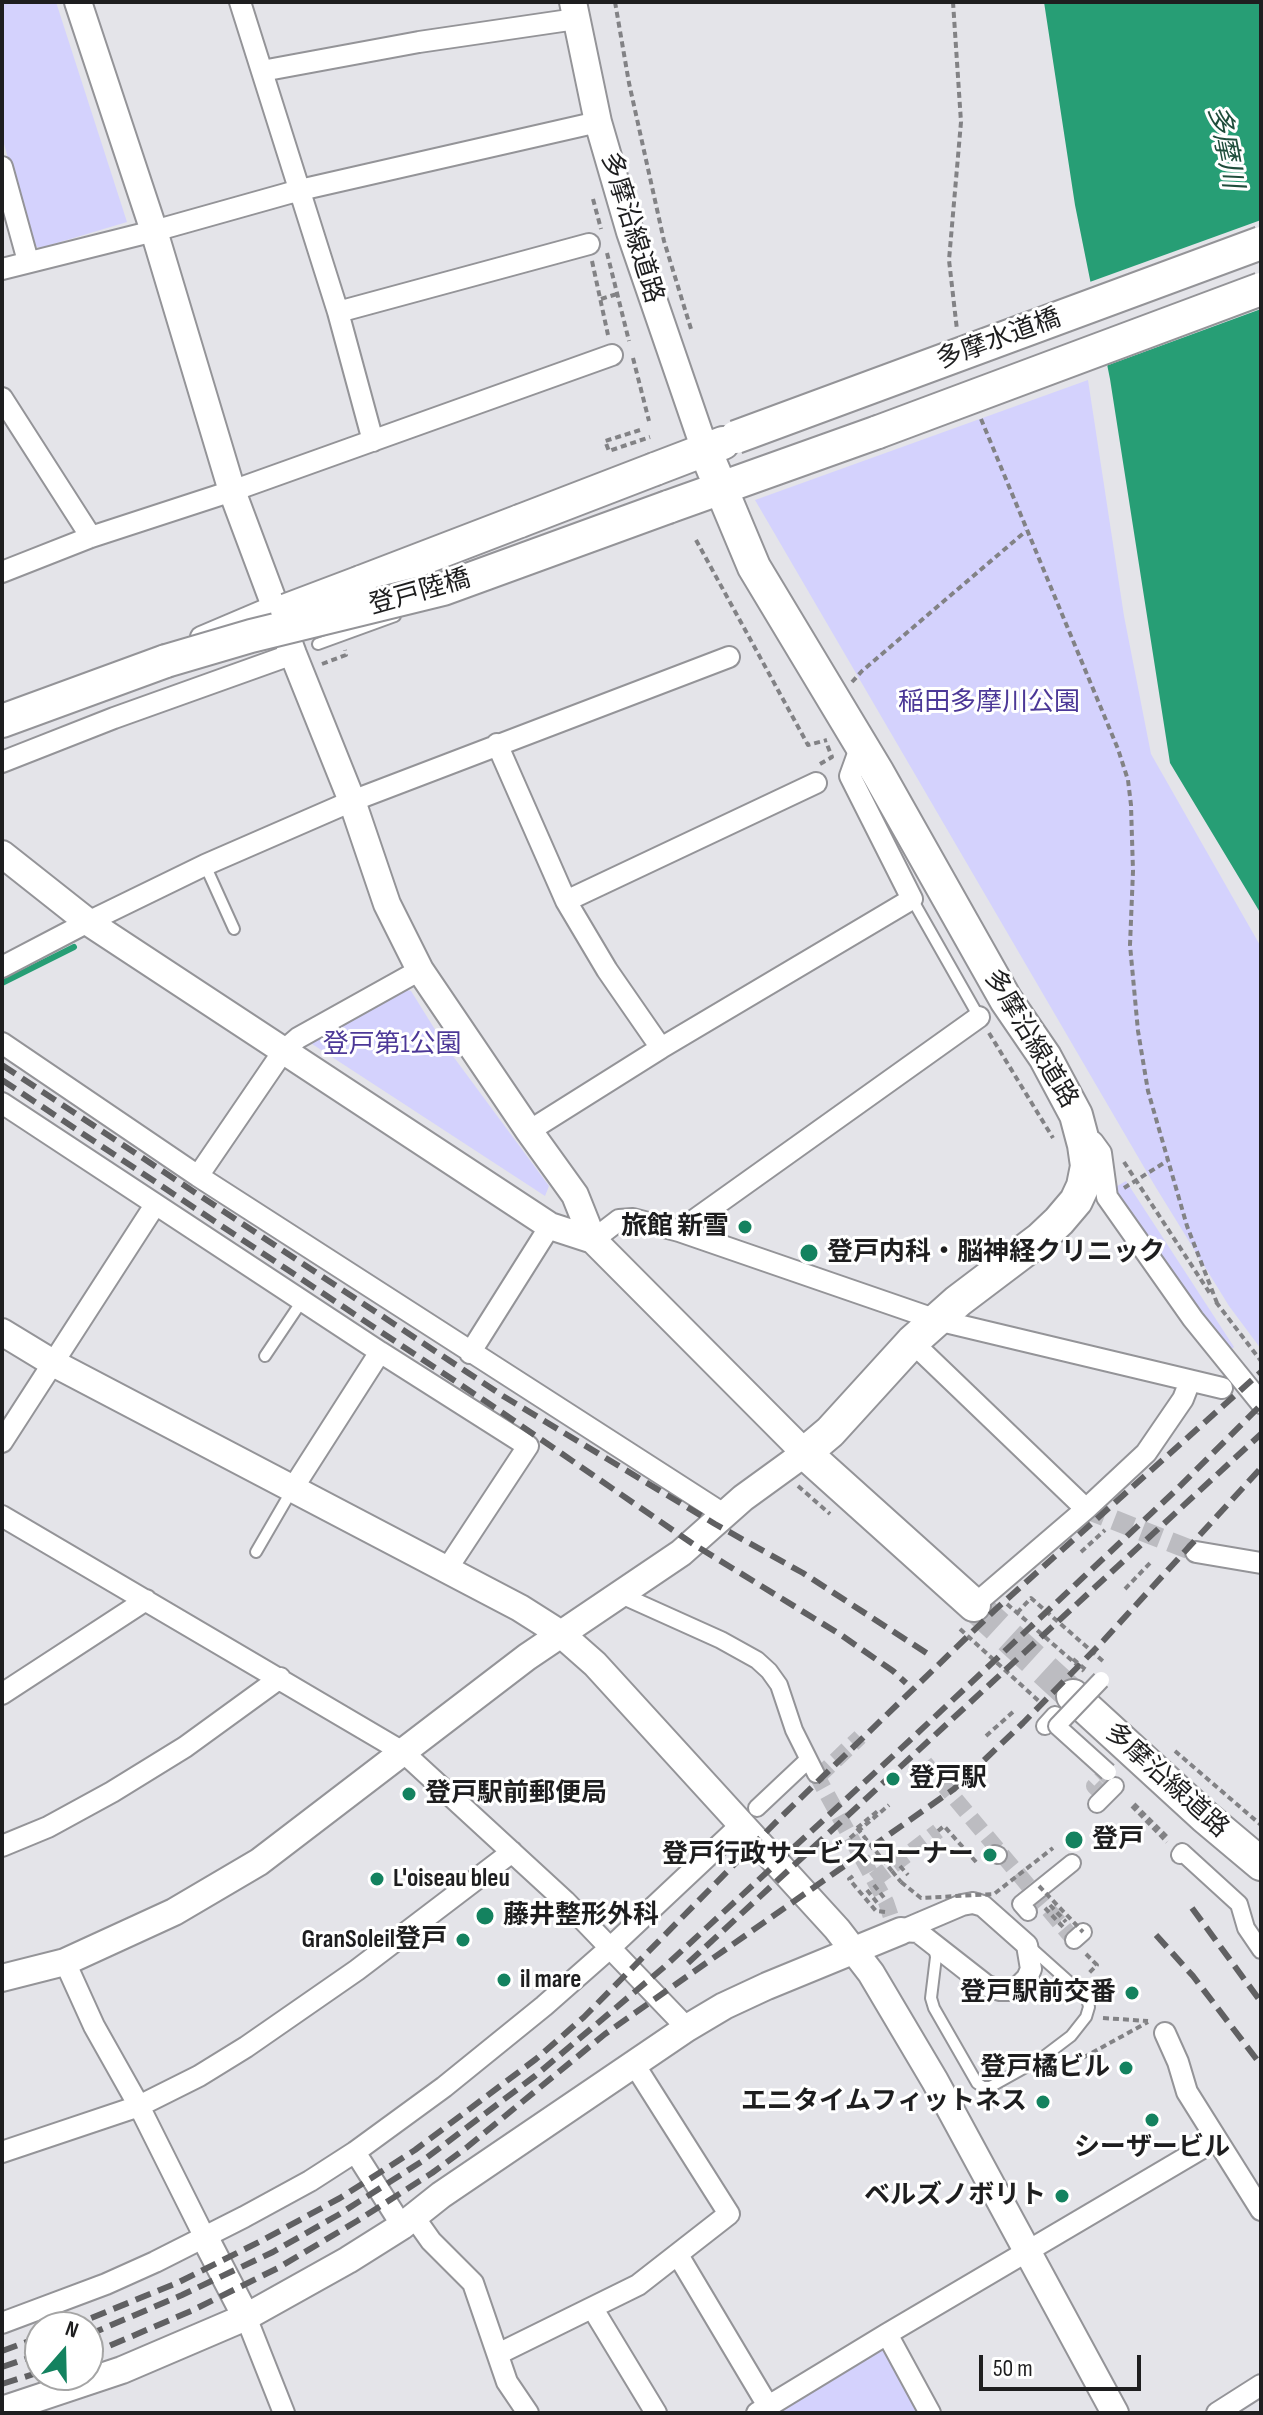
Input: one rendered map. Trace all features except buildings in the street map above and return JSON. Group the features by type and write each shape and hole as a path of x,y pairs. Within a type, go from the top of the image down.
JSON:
{"main road":[{"name":"多摩水道橋","path":"705,450 1261,243"},
{"name":"多摩水道橋","path":"720,488 1261,289"},
{"name":"登戸陸橋","path":"166,661 239,628 705,450"},
{"name":"多摩沿線道路","path":"705,450 754,567 1006,1000 1045,1057 1076,1115 1087,1166 1076,1201 1040,1239 912,1342 799,1468"},
{"name":"登戸陸橋","path":"2,721 166,661 251,636 443,589 720,488"},
{"path":"799,1468 962,1613"},
{"name":"多摩沿線道路","path":"1057,1712 1205,1817 1261,1863"}],"street":[{"path":"2,1978 65,1962 174,1912 259,1862 527,1657 693,1544 743,1498 799,1468 593,1240 575,1195 420,970 387,904 352,801 232,491 154,231 78,2"},
{"path":"240,2 338,312 373,441"},
{"path":"262,71 574,10"},
{"name":"多摩沿線道路","path":"574,10 598,122 630,232 705,450"},
{"path":"2,269 300,190 598,122"},
{"path":"2,167 28,261"},
{"path":"338,312 599,243"},
{"path":"2,572 91,537 232,491 612,355"},
{"path":"2,398 91,537"},
{"path":"2,713 170,650 274,606"},
{"path":"2,762 295,653"},
{"path":"2,967 205,865 352,801 729,657"},
{"path":"529,1131 661,1048 912,899 850,776 859,743"},
{"path":"497,744 566,901 607,970 661,1048"},
{"path":"566,901 816,783"},
{"path":"2,854 88,922 550,1226 593,1240"},
{"path":"198,1176 284,1050 298,1038 420,970"},
{"path":"679,1231 979,1017"},
{"path":"2,1043 198,1176 725,1515"},
{"path":"2,1103 528,1446 447,1569"},
{"path":"1076,1115 1101,1153 1107,1197 1193,1319 1261,1403"},
{"path":"2,1442 155,1205"},
{"path":"593,1240 619,1220 633,1219 679,1231 937,1320 1222,1388"},
{"path":"470,1353 550,1226"},
{"path":"2,1332 53,1363 520,1608 561,1634 595,1664 750,1816 879,1986 928,2069 1115,2413"},
{"path":"912,1342 1086,1509"},
{"path":"293,1488 380,1352"},
{"path":"962,1613 1086,1509 1146,1453 1183,1399 1190,1381"},
{"path":"2,1516 403,1752 611,1947 687,2028"},
{"path":"1196,1552 1261,1563"},
{"path":"2,2323 106,2284 205,2238 310,2181 355,2152 444,2087 544,2006 750,1816 812,1767 794,1730 779,1685 757,1660 721,1640 621,1595"},
{"path":"2,1694 146,1600"},
{"path":"1097,1804 1112,1779 1057,1726 1104,1672"},
{"path":"2,1846 48,1827 112,1792 185,1747 280,1678"},
{"path":"2,2152 139,2106 199,2076 357,1970 512,1852"},
{"path":"1181,1854 1239,1904 1246,1928 1261,1950"},
{"path":"1028,1912 1021,1904 1072,1863"},
{"path":"11,2410 122,2370 246,2317 348,2260 687,2028 724,2006 854,1950 887,1917 973,1903 983,1906 1027,1945 1031,1969 1027,1978 1010,1990 987,1986 918,1932 887,1917"},
{"path":"65,1962 94,2026 139,2106 246,2317 284,2413"},
{"path":"1158,2027 1178,2062 1187,2092 1261,2210"},
{"path":"498,2354 638,2285 729,2214 634,2064"},
{"path":"678,2255 762,2410 1216,2140"},
{"path":"355,2152 408,2221 473,2283 507,2382 528,2413"},
{"path":"593,2309 656,2413"},
{"path":"887,2334 930,2413"},
{"path":"1217,2413 1261,2385"}],"lane":[{"path":"318,644 627,529"},
{"path":"205,865 234,929"},
{"path":"912,899 979,1017"},
{"path":"265,1356 302,1301"},
{"path":"256,1552 293,1488"},
{"path":"931,1941 936,1957 931,1986 934,2008 977,2083 983,2087 990,2087 1042,2058 1071,2036 1086,2017 1089,2007 1087,1998 1027,1945"}],"path":[{"path":"615,2 629,83 664,241 695,343"},
{"path":"953,2 961,122 949,260 959,341"},
{"path":"612,355 601,299 599,243 592,193 617,184"},
{"path":"599,243 617,294 649,421"},
{"path":"601,299 617,294"},
{"path":"979,414 1118,749 1128,780 1133,858 1130,945 1138,1031 1148,1091 1187,1226 1217,1303 1261,1361"},
{"path":"640,430 605,441 609,451 650,437"},
{"path":"833,700 862,671 1027,530"},
{"path":"696,540 808,745 825,739"},
{"path":"979,1017 1058,1147"},
{"path":"1137,1182 1168,1160"},
{"path":"799,1468 839,1522"},
{"path":"1081,1552 1105,1530"},
{"path":"1125,1589 1150,1563"},
{"path":"1018,1612 1031,1598 1104,1672"},
{"path":"962,1613 1057,1712"},
{"path":"986,1736 1013,1712"},
{"path":"850,1838 889,1805"},
{"path":"1133,1805 1181,1854"},
{"path":"879,1810 857,1828 901,1882 921,1898 994,1894 1053,1848"},
{"path":"938,1831 944,1826 980,1866"},
{"path":"900,1866 908,1875"},
{"path":"853,1876 849,1879 887,1917"},
{"path":"874,1885 885,1899"},
{"path":"867,1890 887,1917"},
{"path":"1038,1890 1097,1965 1088,1974"},
{"path":"1038,1890 1079,1939"},
{"path":"1103,2018 1158,2027"},
{"path":"1057,2072 1088,2052 1158,2027"}],"green space":[{"path":"2,2 56,2 127,222 40,248 31,245 2,136"},
{"name":"稲田多摩川公園","path":"1088,380 1124,616 1151,754 1261,947 1261,1349 1229,1306 1155,1186 755,500"},
{"name":"登戸第1公園","path":"403,989 411,991 444,1044 549,1186 545,1196 309,1042"},
{"path":"1126,1181 1234,1347 1227,1353 1112,1189"},
{"path":"882,2347 919,2413 775,2413"}],"water":[{"name":"多摩川","path":"1044,2 1261,2 1261,914 1170,763 1110,379 1075,205"}],"pier":[{"path":"1261,220 1261,309 1103,367 1087,283"}],"waterway":[{"path":"2,983 74,947"}],"tunnel":[{"path":"1086,1509 1196,1552"},
{"path":"974,1605 1073,1696"},
{"path":"818,1777 860,1737"},
{"path":"925,1763 1074,1940"},
{"path":"1105,1797 1094,1786 1108,1772"},
{"path":"816,1774 886,1902 891,1917"},
{"path":"874,1880 938,1831"}],"railway":[{"path":"2,1065 503,1396 715,1524 803,1573 928,1654"},
{"path":"2,1080 494,1407 693,1544 841,1635 906,1683"},
{"path":"104,2313 177,2283 340,2198 415,2150 536,2059 584,2017 779,1819 996,1609 1261,1372"},
{"path":"104,2328 273,2252 338,2215 421,2162 535,2076 663,1968 908,1742 1174,1492 1261,1405"},
{"path":"688,1963 1261,1434"},
{"path":"104,2348 191,2311 278,2268 432,2173 605,2034 954,1789 1104,1640 1261,1468"},
{"path":"1192,1908 1261,2002"},
{"path":"1156,1935 1193,1976 1261,2065"},
{"path":"2,2351 24,2343"},
{"path":"2,2367 24,2359"},
{"path":"2,2384 24,2377"}],"place":[{"name":"旅館 新雪","path":"745,1227"},
{"name":"登戸内科・脳神経クリニック","path":"809,1253"},
{"name":"登戸駅","path":"893,1779"},
{"name":"登戸駅前郵便局","path":"409,1794"},
{"name":"登戸","path":"1074,1840"},
{"name":"登戸行政サービスコーナー","path":"990,1855"},
{"name":"L'oiseau bleu","path":"377,1879"},
{"name":"藤井整形外科","path":"485,1916"},
{"name":"GranSoleil登戸","path":"463,1940"},
{"name":"il mare","path":"504,1980"},
{"name":"登戸駅前交番","path":"1132,1993"},
{"name":"登戸橘ビル","path":"1126,2068"},
{"name":"エニタイムフィットネス","path":"1043,2102"},
{"name":"シーザービル","path":"1152,2120"},
{"name":"ベルズノボリト","path":"1062,2196"}]}
